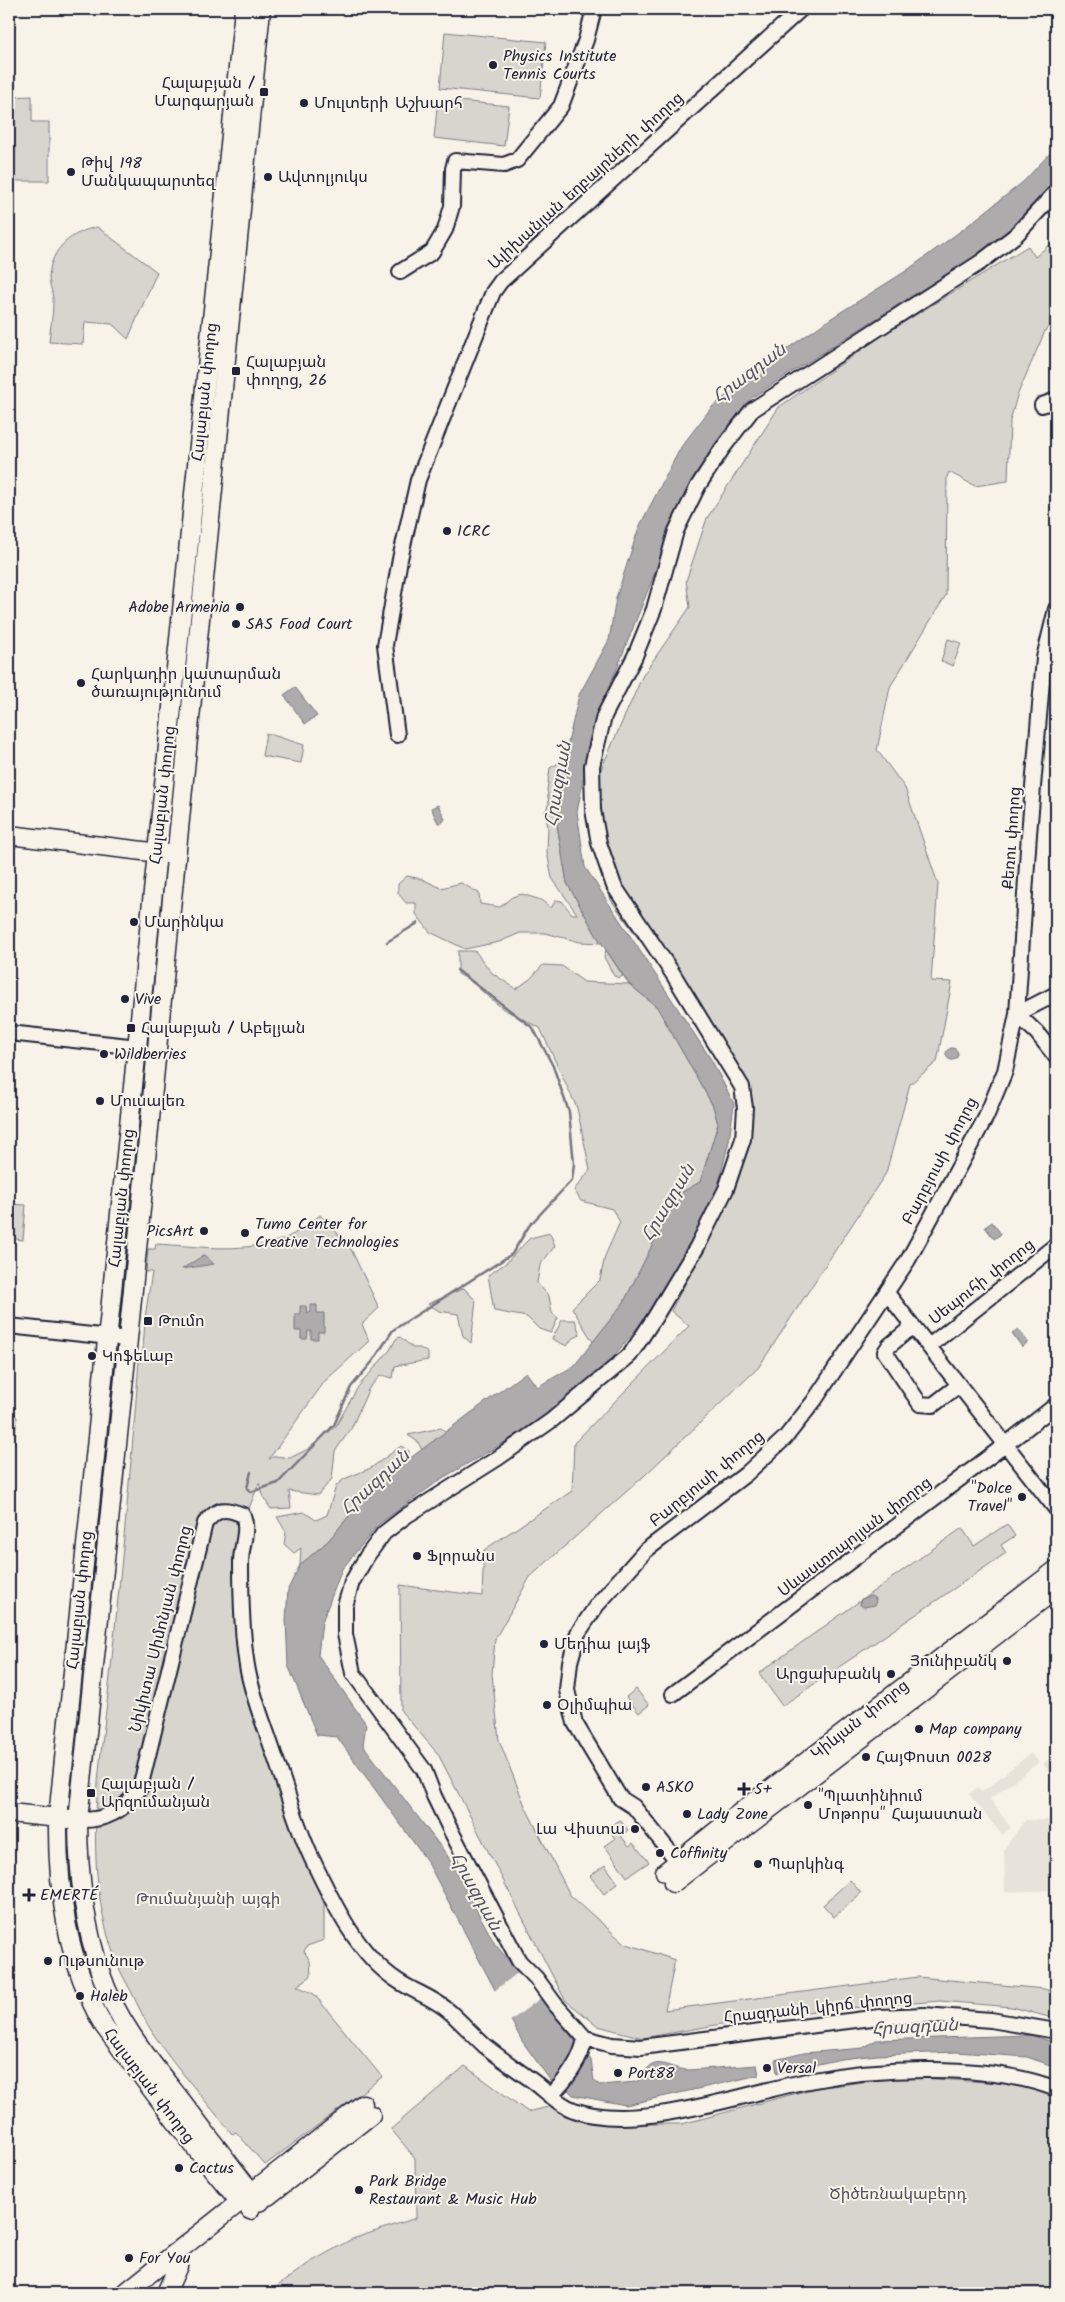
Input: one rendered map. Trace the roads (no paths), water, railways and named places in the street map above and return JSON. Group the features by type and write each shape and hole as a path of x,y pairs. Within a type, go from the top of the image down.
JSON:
{"main road":[{"name":"Հալաբյան փողոց","path":"244,9 204,484 188,728 128,1339 78,1820 78,1849 86,1914 94,1948 105,1983 121,2016 251,2202"},
{"name":"Հալաբյան փողոց","path":"251,2202 201,2155 117,2045 92,2005 79,1971 62,1905 58,1871 58,1818 106,1338 138,1047 169,726 204,484 261,9"},
{"path":"169,726 178,733 188,728"},
{"path":"9,835 176,855"},
{"name":"Կիևյան փողոց","path":"672,1872 725,1834 893,1704 1056,1570"},
{"name":"Կիևյան փողոց","path":"893,1704 1056,1589"},
{"path":"9,1813 78,1820"},
{"path":"143,2293 178,2266 251,2202 367,2109"},
{"path":"125,2293 251,2202"},
{"path":"166,2293 178,2266"}],"street":[{"path":"400,272 432,252 445,230 452,206 455,161 504,165 517,160 561,106 586,40 594,9"},
{"name":"Ալիխանյան եղբայրների փողոց","path":"397,735 385,645 400,559 418,480 493,292 501,281 801,9"},
{"path":"555,2092 584,2045 536,1978 519,1961 451,1831 424,1770 353,1673 345,1634 346,1606 352,1582 367,1556 384,1533 406,1516 498,1458 552,1420 630,1355 697,1247 736,1163 743,1139 746,1108 742,1087 673,974 614,886 599,843 593,810 592,766 604,716 635,656 654,609 676,530 698,486 722,449 752,410 982,262 1016,235 1056,192"},
{"path":"1042,406 1056,400"},
{"name":"Քեռու փողոց","path":"1017,1014 1044,658 1056,609"},
{"path":"1056,994 1017,1014 1037,1033 1056,1057"},
{"name":"Բարբյուսի փողոց","path":"672,1872 639,1813 620,1798 574,1723 567,1690 570,1662 578,1633 597,1604 645,1551 746,1474 785,1438 814,1401 908,1260 986,1117 1005,1071 1017,1014"},
{"path":"9,1033 138,1047"},
{"name":"Սեպուհի փողոց","path":"929,1346 1056,1245"},
{"path":"887,1293 1056,1509"},
{"path":"9,1326 128,1339"},
{"path":"913,1326 888,1346 885,1352 920,1404 933,1405 959,1385"},
{"name":"Սևաստոպոլյան փողոց","path":"673,1694 1006,1445 1056,1405"},
{"name":"Նիկիտա Սիմոնյան փողոց","path":"78,1820 91,1820 112,1815 132,1800 140,1788 205,1523 214,1513 223,1510 242,1515 246,1524 241,1559 247,1667 293,1810 317,1869 340,1913 371,1960 399,1982 436,2000 485,2046 555,2092 570,2109 587,2114 650,2115 688,2109 809,2081 892,2072 957,2071 999,2075 1056,2089"},
{"name":"Հրազդանի կիրճ փողոց","path":"584,2045 641,2047 880,2016 924,2015 991,2020 1056,2031"}],"waterway":[{"path":"387,942 418,923"},
{"path":"251,1472 247,1488 251,1492 278,1483 334,1425 351,1387 373,1361 393,1330 512,1254 529,1226 572,1180 574,1164 569,1112 553,1066 533,1028 457,970"}],"place":[{"name":"Physics Institute Tennis Courts","path":"493,65"},
{"name":"Հալաբյան / Մարգարյան","path":"264,92"},
{"name":"Մուլտերի Աշխարհ","path":"304,103"},
{"name":"Թիվ 198 Մանկապարտեզ","path":"71,172"},
{"name":"Ավտոլյուկս","path":"268,177"},
{"name":"Հալաբյան փողոց, 26","path":"236,371"},
{"name":"ICRC","path":"447,531"},
{"name":"Adobe Armenia","path":"240,607"},
{"name":"SAS Food Court","path":"236,624"},
{"name":"Հարկադիր կատարման ծառայությունում","path":"81,683"},
{"name":"Մարինկա","path":"134,922"},
{"name":"Vive","path":"125,999"},
{"name":"Հալաբյան / Աբելյան","path":"131,1028"},
{"name":"Wildberries","path":"104,1054"},
{"name":"Մուսալեռ","path":"100,1101"},
{"name":"PicsArt","path":"204,1231"},
{"name":"Tumo Center for Creative Technologies","path":"245,1233"},
{"name":"Թումո","path":"148,1321"},
{"name":"ԿոֆեԼաբ","path":"92,1356"},
{"name":"\"Dolce Travel\"","path":"1022,1497"},
{"name":"Ֆլորանս","path":"417,1556"},
{"name":"Մեդիա լայֆ","path":"544,1644"},
{"name":"Յունիբանկ","path":"1007,1661"},
{"name":"Արցախբանկ","path":"891,1674"},
{"name":"Օլիմպիա","path":"547,1705"},
{"name":"Map company","path":"919,1729"},
{"name":"ՀայՓոստ 0028","path":"866,1757"},
{"name":"ASKO","path":"646,1787"},
{"name":"5+","path":"744,1789"},
{"name":"Հալաբյան / Արզումանյան","path":"91,1793"},
{"name":"\"Պլատինիում Մոթորս\" Հայաստան","path":"808,1805"},
{"name":"Lady Zone","path":"687,1814"},
{"name":"Լա Վիստա","path":"635,1829"},
{"name":"Coffinity","path":"660,1853"},
{"name":"Պարկինգ","path":"758,1864"},
{"name":"EMERTÉ","path":"29,1895"},
{"name":"Ութսունութ","path":"48,1961"},
{"name":"Haleb","path":"80,1996"},
{"name":"Versal","path":"767,2068"},
{"name":"Port88","path":"618,2073"},
{"name":"Cactus","path":"179,2168"},
{"name":"Park Bridge Restaurant & Music Hub","path":"359,2190"},
{"name":"For You","path":"129,2258"}],"water label":[{"name":"Հրազդան","path":"750,374"},
{"name":"Հրազդան","path":"559,784"},
{"name":"Հրազդան","path":"669,1203"},
{"name":"Հրազդան","path":"376,1483"},
{"name":"Հրազդան","path":"475,1892"},
{"name":"Հրազդան","path":"915,2028"}],"park label":[{"name":"Թումանյանի այգի","path":"208,1899"},
{"name":"Ծիծեռնակաբերդ","path":"898,2194"}]}
